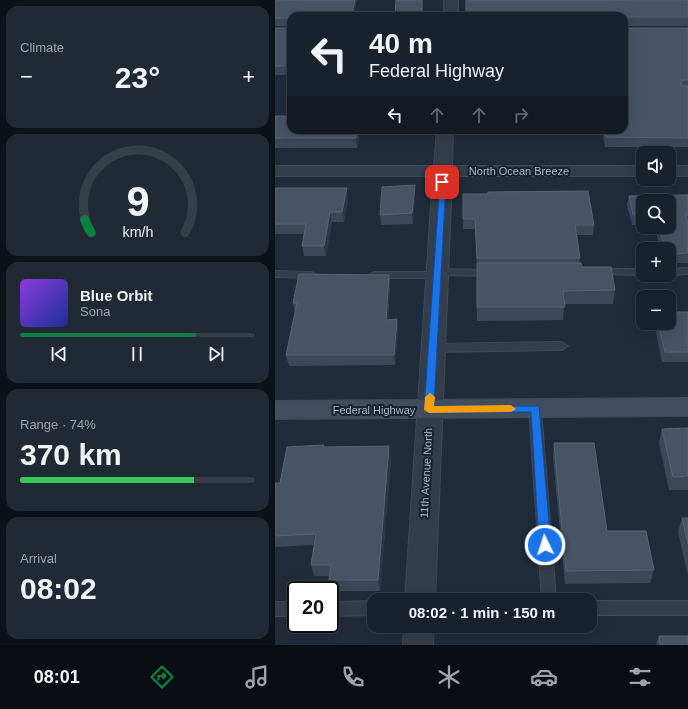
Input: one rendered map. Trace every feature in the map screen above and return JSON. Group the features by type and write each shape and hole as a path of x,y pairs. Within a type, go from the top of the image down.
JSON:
{"main road":[{"name":"Federal Highway","path":"275,410 688,407"}],"street":[{"path":"451,0 451,12"},
{"name":"11th Avenue North","path":"420,593 432,348 445,134"},
{"name":"North Ocean Breeze","path":"275,171 636,171"},
{"path":"676,171 688,171"},
{"path":"418,645 419,633"}],"lane":[{"path":"586,272 636,272"},
{"path":"676,272 688,272"},
{"path":"363,275 503,273"},
{"path":"275,274 323,275"},
{"path":"432,348 562,346"},
{"path":"535,408 548,593"},
{"path":"275,608 287,609"},
{"path":"339,609 367,608"},
{"path":"597,608 688,608"}],"building":[{"path":"275,0 355,0 353,12 287,12 287,18 275,18"},
{"path":"396,0 422,0 422,12 395,12"},
{"path":"466,0 688,0 688,17 628,17 628,12 466,12"},
{"path":"275,28 287,28 287,66 275,66"},
{"path":"628,28 688,28 688,80 681,80 681,86 688,86 688,138 606,137 605,134 628,134"},
{"path":"275,116 287,116 287,134 356,134 356,138 275,138"},
{"path":"415,185 412,213 380,215 382,187"},
{"path":"275,188 347,188 342,212 330,212 324,246 302,246 306,224 275,224"},
{"path":"588,191 594,225 575,225 580,258 477,258 475,219 463,219 463,194 488,194 488,192"},
{"path":"676,195 688,195 688,215 685,215 688,223 688,253 676,254 676,242 663,242 661,234 676,234"},
{"path":"629,196 636,196 636,215 633,215"},
{"path":"477,263 581,263 582,267 611,267 615,290 563,291 565,307 477,307"},
{"path":"299,274 389,275 386,320 397,319 394,355 286,355 297,303 293,303"},
{"path":"676,312 688,312 688,352 665,352 660,330 676,330"},
{"path":"688,428 688,476 673,477 662,429"},
{"path":"554,443 594,443 607,531 646,531 654,570 566,571"},
{"path":"324,445 323,447 389,446 378,580 329,580 331,565 311,565 316,534 275,536 275,483 280,483 287,447"},
{"path":"682,518 688,518 688,544"},
{"path":"659,636 688,636 688,645 660,645"}],"slow traffic":[{"path":"430,397 429,410 511,409"}],"route":[{"path":"442,182 429,410 535,408 545,545"}]}
